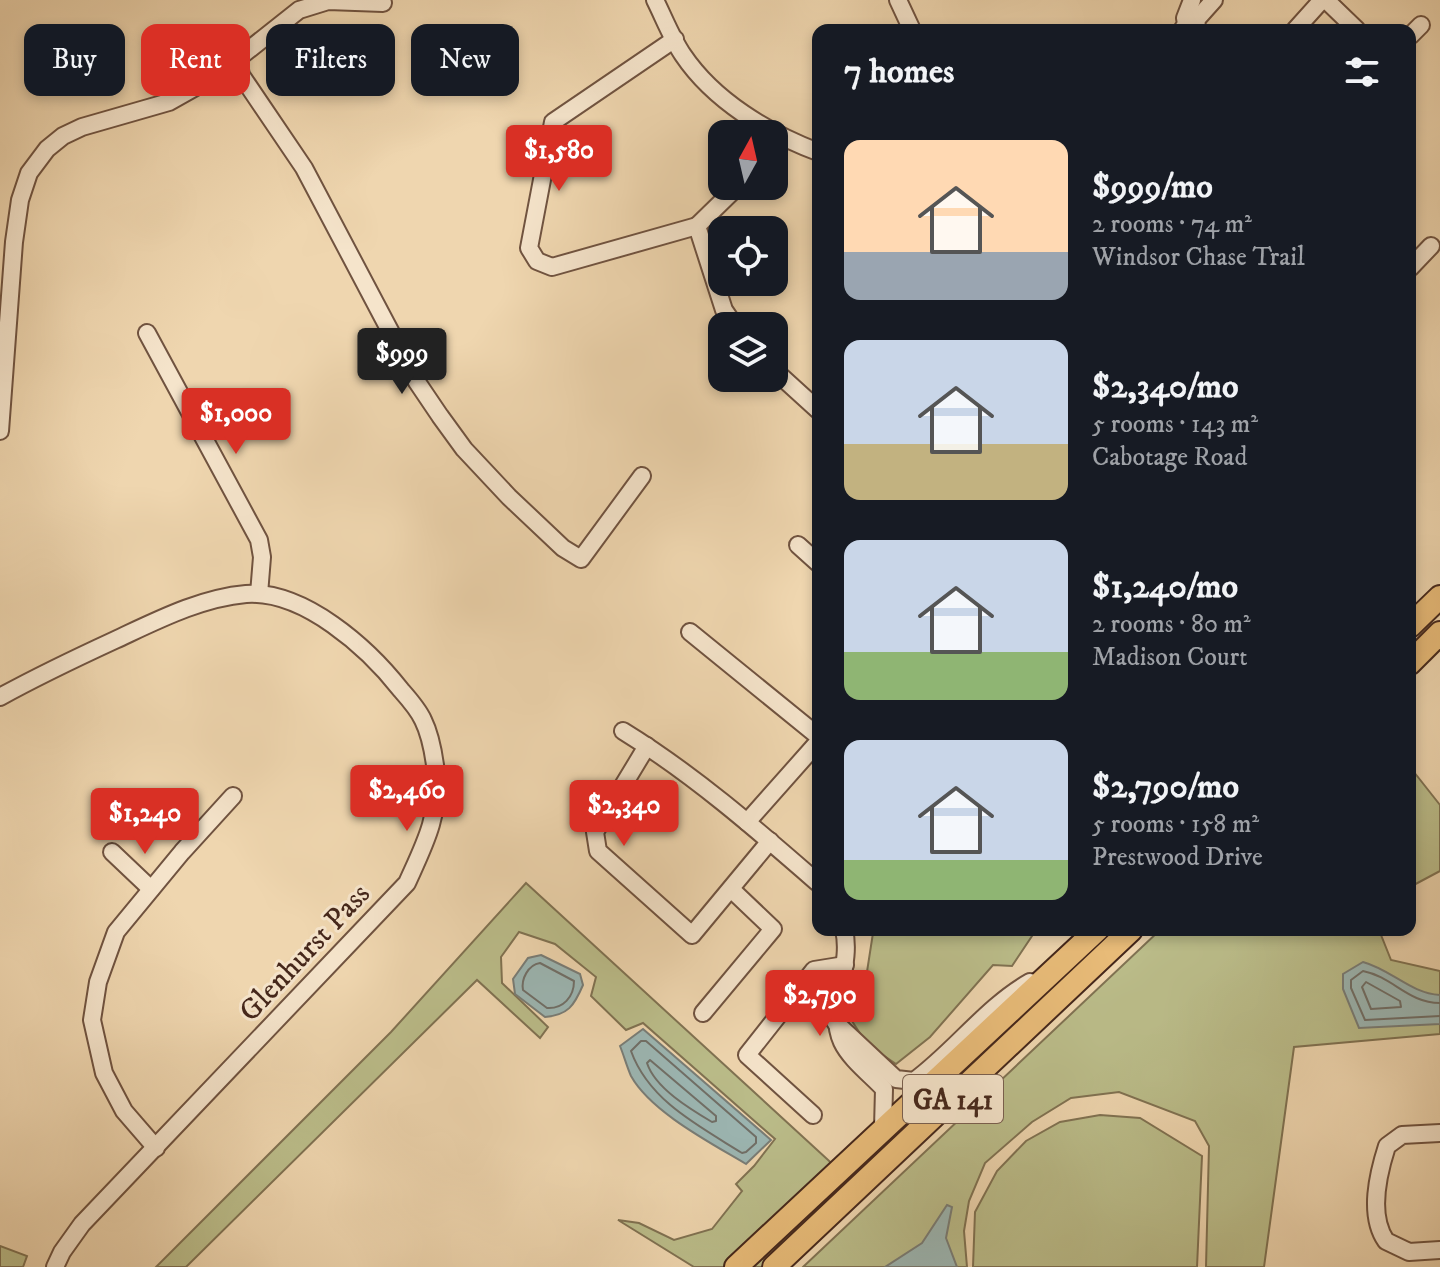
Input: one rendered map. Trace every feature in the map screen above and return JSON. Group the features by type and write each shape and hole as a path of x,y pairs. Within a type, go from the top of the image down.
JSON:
{"highway":[{"path":"1416,620 1440,597"},
{"path":"1416,653 1440,633"},
{"name":"GA 141","path":"736,1267 1091,936"},
{"name":"GA 141","path":"774,1267 1125,936"}],"street":[{"path":"250,49 285,20 314,4 343,0 383,3"},
{"path":"655,0 684,56 727,102 752,120"},
{"path":"898,0 909,24"},
{"path":"1188,16 1214,0"},
{"path":"1301,24 1324,0 1350,24"},
{"path":"675,39 553,122 529,248 537,261 552,267 697,226 724,200"},
{"path":"250,88 304,168 417,382 464,449 509,497 563,548 581,559 642,476"},
{"path":"0,431 14,242 20,200 29,173 47,149 63,136 102,120 169,102 180,96"},
{"path":"788,141 812,150"},
{"path":"697,226 725,312"},
{"path":"1416,262 1431,246"},
{"path":"147,333 259,540 262,557 259,594"},
{"path":"788,383 812,405"},
{"path":"798,545 812,558"},
{"name":"Glenhurst Pass","path":"0,697 159,619 204,602 259,594 307,608 346,634 382,666 422,717 431,740 436,772 433,823 407,883 82,1224 55,1267"},
{"path":"690,632 812,731"},
{"path":"623,731 747,822 812,878"},
{"path":"647,746 595,832 598,851 692,935 770,841"},
{"path":"747,822 812,749"},
{"path":"156,1148 124,1111 107,1081 92,1020 98,982 116,932 233,796"},
{"path":"112,852 151,889"},
{"path":"703,1013 773,929 731,889"},
{"path":"844,936 845,965 835,1022 843,1045 884,1089 883,1128"},
{"path":"813,1115 747,1055 814,970 845,965"},
{"path":"835,1022 896,1079 914,1081 936,1065 1011,995 1053,971"},
{"path":"1440,1133 1402,1135 1387,1146 1376,1206 1377,1223 1386,1241 1409,1252 1440,1250"}],"green space":[{"path":"1416,775 1440,805 1440,871 1416,884"},
{"path":"526,883 851,1181 765,1267 694,1267 618,1220 639,1223 674,1240 712,1229 742,1191 736,1184 775,1139 643,1023 626,1030 591,996 596,977 555,944 519,932 501,957 502,983 548,1027 540,1038 477,980 186,1267 156,1267 391,1032"},
{"path":"873,936 1032,936 1012,966 993,965 930,1037 896,1064 867,1044 850,1018 862,1004"},
{"path":"1154,936 1381,936 1391,960 1440,971 1440,1034 1294,1047 1264,1267 1206,1267 1209,1146 1195,1121 1119,1092 1071,1098 1032,1122 985,1163 969,1201 964,1231 967,1267 803,1267"},
{"path":"1100,1115 1140,1118 1202,1156 1197,1267 973,1267 975,1212 997,1171 1026,1141 1060,1122"},
{"path":"0,1246 27,1256 23,1267 0,1267"}],"water":[{"path":"541,955 580,974 583,985 569,1008 545,1017 515,994 513,979 528,958"},
{"path":"1363,962 1419,990 1440,995 1440,1024 1359,1028 1343,989 1343,974"},
{"path":"643,1029 771,1140 746,1164 683,1126 640,1089 631,1076 620,1046"},
{"path":"947,1205 952,1207 946,1238 957,1267 885,1267 922,1243"}]}
